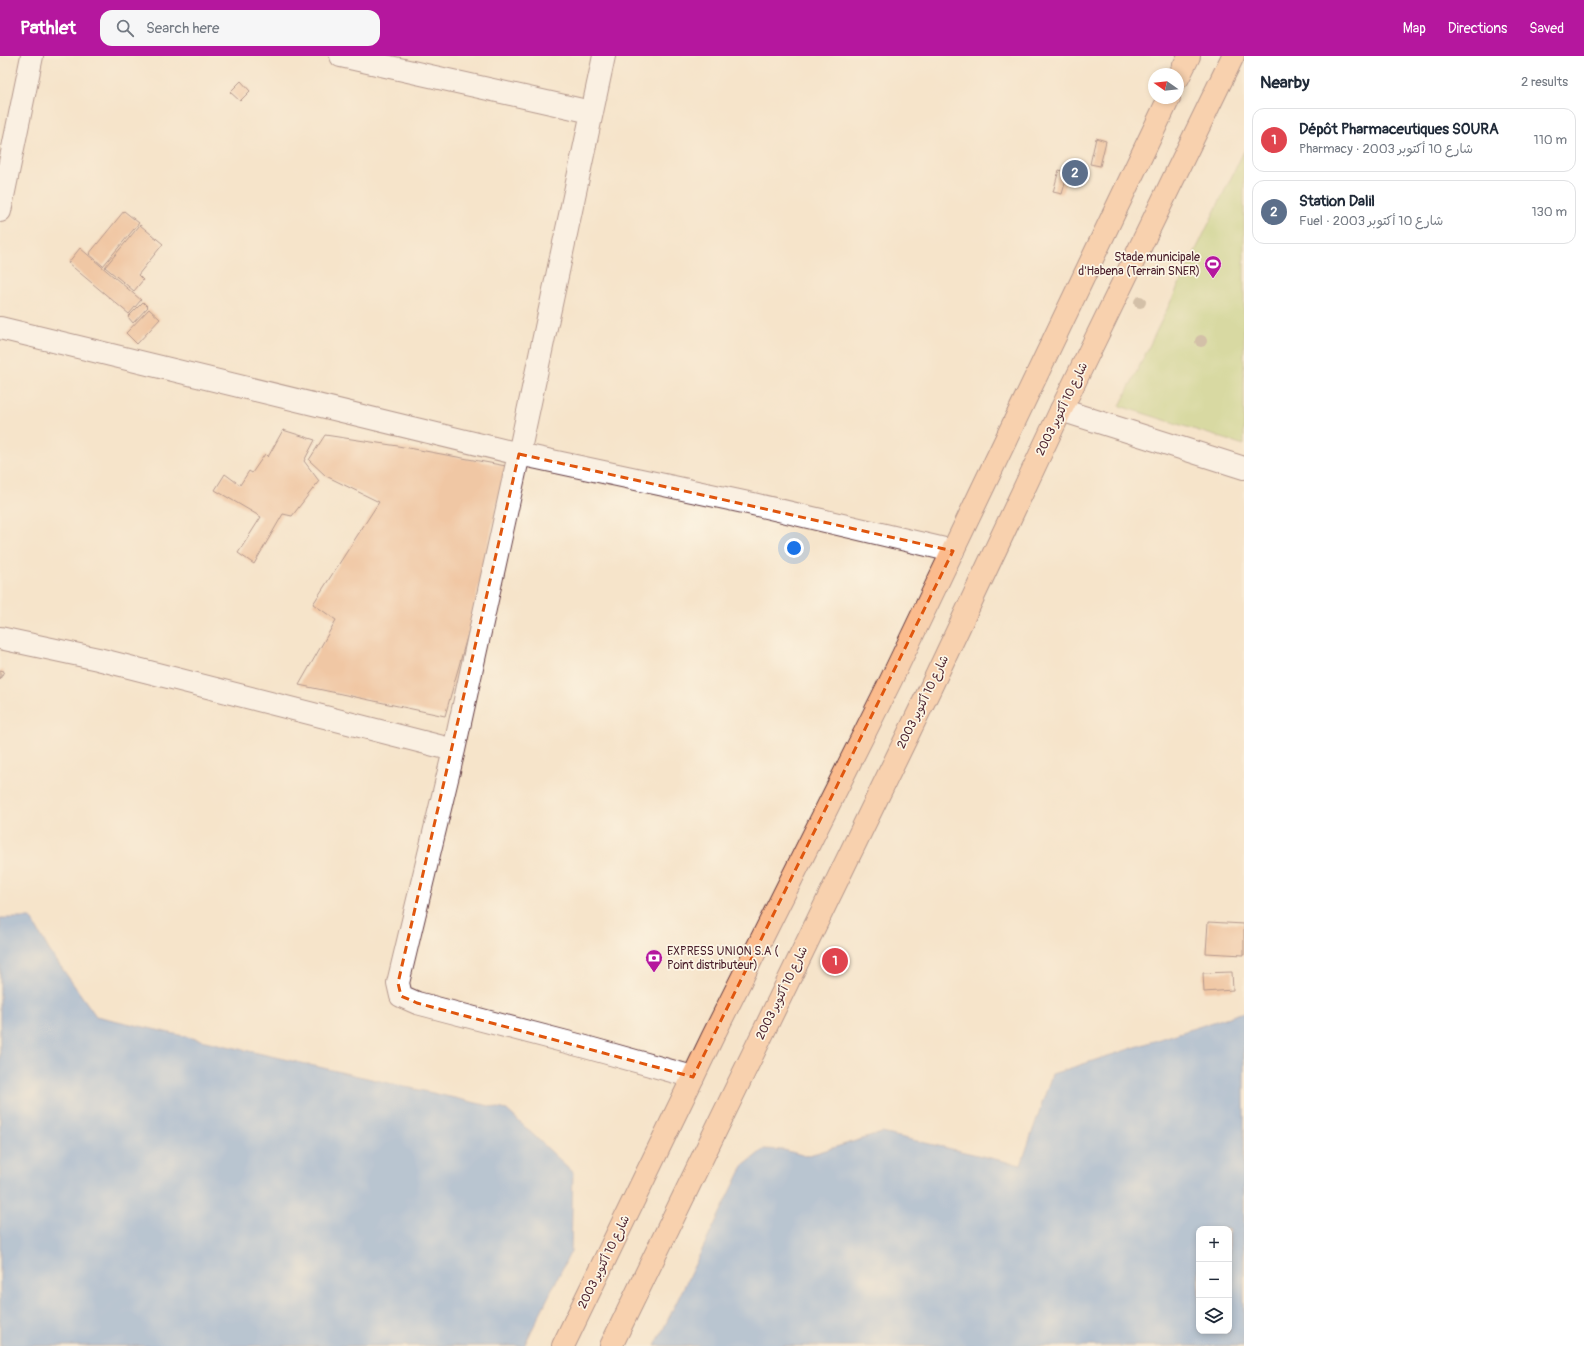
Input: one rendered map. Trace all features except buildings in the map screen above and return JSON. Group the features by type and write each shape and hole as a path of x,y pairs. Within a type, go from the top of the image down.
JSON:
{"highway":[{"path":"1183,68 1189,56"},
{"name":"شارع 10 أكتوبر 2003","path":"611,1346 930,689 1061,410 1233,56"},
{"name":"شارع 10 أكتوبر 2003","path":"563,1346 693,1077 887,687 1166,104"}],"street":[{"path":"0,211 32,56"},
{"path":"341,56 591,112"},
{"path":"604,56 520,454 454,750 398,982 402,996 417,1003 693,1077"},
{"path":"0,328 520,454 753,504 953,550"},
{"path":"1061,410 1244,468"},
{"path":"0,638 98,659 454,750"}],"highlighted area":[{"path":"519,454 953,551 693,1077 417,1003 401,996 398,983"}],"green space":[{"name":"Stade municipale d'Habena (Terrain SNER)","path":"1244,151 1244,445 1120,406"}],"water":[{"path":"0,918 31,918 49,950 96,1016 507,1110 573,1172 571,1251 524,1346 0,1346"},
{"path":"1244,1012 1244,1346 655,1346 743,1166 764,1149 784,1150 806,1156 882,1133 1021,1165 1052,1074"}],"place":[{"name":"Station Dalil","path":"1075,173"},
{"name":"Stade municipale d'Habena (Terrain SNER)","path":"1213,279"},
{"name":"Dépôt Pharmaceutiques SOURA","path":"835,961"},
{"name":"EXPRESS UNION S.A ( Point distributeur)","path":"654,973"}]}
